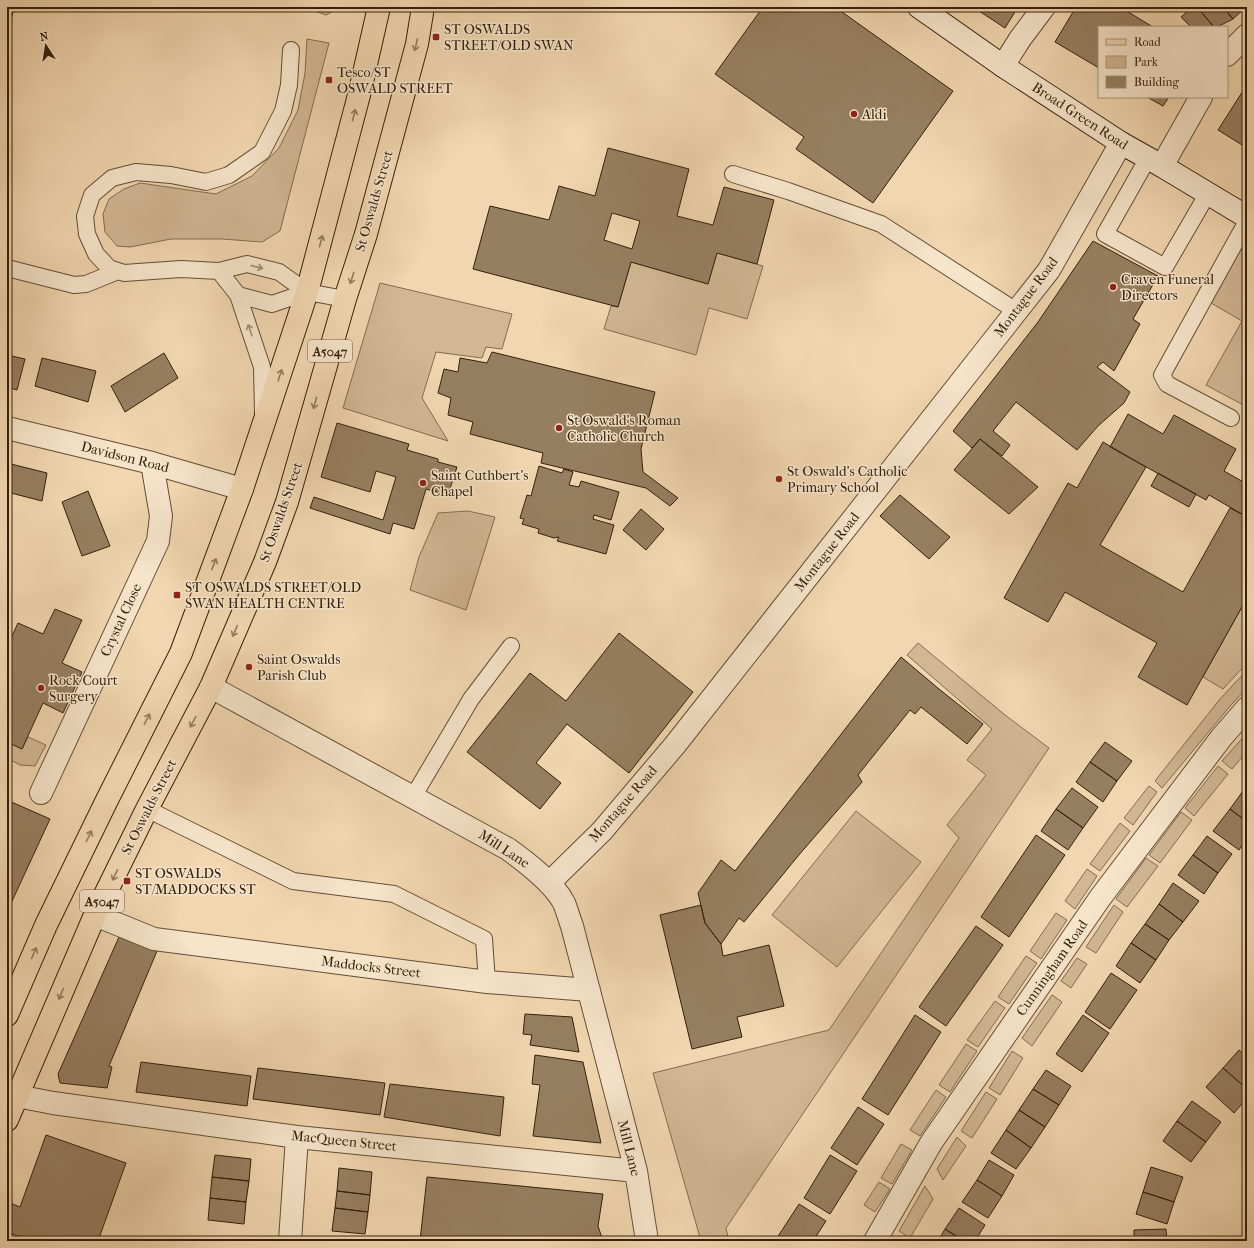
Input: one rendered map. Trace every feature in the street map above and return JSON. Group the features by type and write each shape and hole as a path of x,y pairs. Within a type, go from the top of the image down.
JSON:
{"main road":[{"name":"A5047","path":"7,1014 50,918 109,795 180,653 242,489 307,292 359,95 379,7"},
{"name":"St Oswalds Street","path":"7,1120 95,915 147,809 211,687 265,562 287,502 345,299 372,211 417,44 423,7"}],"street":[{"name":"Broad Green Road","path":"919,7 1003,66 1121,143 1247,217"},
{"path":"1003,66 1020,39 1044,7"},
{"path":"1228,54 1247,35"},
{"path":"1155,162 1200,98"},
{"name":"Montague Road","path":"549,883 602,831 668,752 1049,270 1121,143"},
{"name":"Davidson Road","path":"7,428 152,463 242,489"},
{"name":"Crystal Close","path":"41,793 158,541 161,516 152,463"},
{"name":"Mill Lane","path":"211,687 508,849 531,866 549,883 563,902 572,926 636,1171 647,1241"},
{"name":"Cunningham Road","path":"875,1241 931,1143 1100,898 1221,738 1247,708"},
{"name":"Maddocks Street","path":"95,915 154,939 487,982 589,990"},
{"name":"MacQueen Street","path":"17,1096 53,1104 297,1136 636,1171"},
{"path":"290,1241 297,1136"}],"lane":[{"path":"291,50 289,85 283,111 262,152 229,175 206,182 171,175 136,172 112,178 92,195 85,216 87,234 96,254 109,268 124,273 181,269 219,271 247,264 279,272 307,292 345,299"},
{"path":"1155,162 1105,234 1165,267 1208,193"},
{"path":"733,174 788,191 882,224 1016,311"},
{"path":"1232,418 1167,384 1162,375 1247,221"},
{"path":"7,268 74,285 86,284 118,271"},
{"path":"219,271 238,295 262,367 264,423"},
{"path":"238,295 272,304 307,292"},
{"path":"413,797 471,699 511,646"},
{"path":"147,809 293,881 394,894 484,939 487,982"}],"green space":[{"path":"313,7 341,7 326,15 312,10"},
{"path":"307,39 329,43 280,231 262,242 222,239 171,239 130,247 117,246 105,232 103,214 109,199 124,189 140,183 216,194 252,176 279,148 298,110 305,73"},
{"path":"1235,242 1247,248 1247,407 1206,385 1242,321 1204,299"},
{"path":"717,253 763,266 747,319 709,308 696,355 604,329 611,306 618,307 631,262 708,284"},
{"path":"380,283 512,314 502,349 486,347 482,358 436,352 422,398 448,441 343,408"},
{"path":"468,511 495,517 466,610 410,590 419,557 438,513"},
{"path":"1247,598 1247,663 1223,689 1203,677"},
{"path":"918,643 1005,715 1049,748 726,1228 729,1241 701,1241 653,1073 829,1030 959,838 947,825 986,775 967,760 992,729 907,655"},
{"path":"1247,670 1247,688 1162,788 1155,781 1220,699"},
{"path":"1247,733 1247,751 1232,769 1222,761"},
{"path":"28,737 46,745 35,766 20,765 7,758 7,742 22,749"},
{"path":"1218,766 1228,774 1194,816 1185,808"},
{"path":"1149,786 1157,792 1133,825 1124,818"},
{"path":"856,811 921,862 837,967 772,915"},
{"path":"1181,812 1192,820 1160,863 1149,855"},
{"path":"1120,823 1130,831 1100,871 1090,864"},
{"path":"1146,858 1158,866 1127,907 1116,899"},
{"path":"1087,869 1097,876 1075,909 1065,901"},
{"path":"1114,905 1123,912 1096,953 1086,947"},
{"path":"1056,913 1067,920 1041,959 1030,951"},
{"path":"1026,956 1037,963 1009,1004 998,997"},
{"path":"1077,958 1087,964 1071,988 1061,981"},
{"path":"1052,995 1062,1002 1032,1046 1022,1038"},
{"path":"995,1001 1005,1008 978,1047 967,1040"},
{"path":"966,1044 977,1051 950,1092 939,1085"},
{"path":"1012,1051 1023,1058 1000,1095 989,1088"},
{"path":"936,1090 946,1097 920,1136 910,1130"},
{"path":"986,1092 997,1099 972,1138 961,1131"},
{"path":"957,1137 966,1146 943,1180 937,1169"},
{"path":"901,1144 912,1150 892,1184 881,1178"},
{"path":"879,1182 890,1189 875,1212 864,1205"},
{"path":"925,1186 933,1199 910,1238 899,1231"}],"building":[{"path":"7,7 14,7 9,29 7,28"},
{"name":"Aldi","path":"763,7 835,7 953,91 873,203 796,149 804,137 715,74"},
{"path":"973,7 1018,7 1005,28"},
{"path":"1076,7 1120,7 1151,26 1098,26 1098,67 1055,42"},
{"path":"1181,7 1197,7 1213,26 1190,26 1181,17 1186,13"},
{"path":"1197,7 1223,7 1233,19 1219,26 1213,26"},
{"path":"1223,7 1246,7 1233,19"},
{"path":"1247,86 1247,148 1218,130"},
{"path":"1149,98 1168,98 1163,106"},
{"path":"608,148 689,169 677,216 713,225 724,187 774,200 757,264 717,253 708,284 631,262 618,307 473,269 490,206 549,220 559,186 595,196","holes":["612,213 640,221 632,249 604,240"]},
{"path":"1093,241 1158,276 1133,319 1140,324 1114,371 1103,362 1097,367 1130,392 1124,403 1098,426 1077,450 1016,402 993,431 1010,445 1002,456 980,439 972,448 953,431 1038,322"},
{"name":"St Oswald's Roman Catholic Church","path":"492,352 655,392 641,449 643,472 678,498 670,506 646,488 541,463 543,453 470,434 473,422 448,415 451,398 438,393 444,369 458,372 460,358 487,363"},
{"path":"164,353 178,378 125,412 111,386"},
{"path":"7,355 25,359 17,390 7,387"},
{"path":"42,358 96,371 88,402 35,386"},
{"path":"1128,414 1163,434 1174,415 1236,449 1224,471 1247,484 1247,517 1209,495 1206,500 1110,447"},
{"name":"Saint Cuthbert’s Chapel","path":"337,423 409,444 407,450 438,459 438,462 457,467 448,495 426,489 414,529 393,523 390,534 310,508 314,497 383,520 396,477 376,471 370,492 321,477"},
{"path":"980,439 1038,487 1009,514 954,470"},
{"path":"1103,442 1146,467 1100,545 1183,592 1230,508 1247,517 1247,598 1187,705 1138,677 1157,643 1065,592 1048,622 1004,598 1068,483 1077,488"},
{"path":"7,463 47,473 42,501 7,492"},
{"path":"539,466 562,473 564,469 573,472 569,485 579,487 581,481 619,492 611,520 594,515 593,519 614,525 606,554 557,541 559,537 554,538 538,533 539,529 522,524 524,519 520,518 527,495 531,496"},
{"path":"1158,473 1196,494 1189,507 1151,486"},
{"path":"88,491 110,546 82,556 62,502"},
{"path":"900,495 950,537 929,559 880,516"},
{"path":"641,509 664,529 646,550 623,530"},
{"name":"Rock Court Surgery","path":"55,609 82,620 62,663 82,672 63,713 43,703 22,749 7,742 7,721 10,715 7,714 7,647 18,623 43,634"},
{"path":"619,633 693,692 629,773 567,724 536,763 561,783 540,809 467,752 530,673 566,701"},
{"path":"901,657 983,724 967,744 921,707 915,714 910,710 858,775 862,782 798,856 744,922 739,918 721,944 705,923 698,893 721,860 735,871"},
{"path":"1105,742 1132,761 1117,781 1090,762"},
{"path":"1090,762 1117,781 1103,802 1076,782"},
{"path":"1072,788 1098,807 1083,828 1056,809"},
{"path":"1243,791 1247,794 1247,822 1230,809"},
{"path":"7,800 50,819 7,912"},
{"path":"1056,809 1083,828 1068,850 1041,831"},
{"path":"1230,809 1247,822 1247,838 1239,850 1213,831"},
{"path":"1036,835 1065,855 1009,937 981,917"},
{"path":"1207,836 1232,854 1218,873 1193,855"},
{"path":"1193,855 1218,873 1204,894 1178,875"},
{"path":"1173,883 1199,901 1183,922 1159,904"},
{"path":"1159,904 1183,922 1169,940 1145,924"},
{"path":"701,905 705,923 721,944 723,956 769,945 784,1006 737,1017 742,1037 692,1049 660,915"},
{"path":"1145,924 1169,940 1156,960 1131,943"},
{"path":"976,926 1003,945 946,1026 919,1007"},
{"path":"119,937 157,951 109,1066 112,1067 107,1088 60,1083 58,1074"},
{"path":"1131,943 1156,960 1140,983 1116,966"},
{"path":"1111,973 1137,990 1110,1029 1085,1012"},
{"path":"525,1014 572,1017 579,1052 530,1045 532,1035 523,1034"},
{"path":"915,1015 941,1032 888,1115 862,1099"},
{"path":"1083,1015 1109,1033 1082,1072 1056,1054"},
{"path":"1239,1050 1247,1057 1247,1089 1223,1068"},
{"path":"535,1055 583,1062 601,1143 533,1136 540,1085 532,1084"},
{"path":"141,1062 251,1076 247,1106 136,1092"},
{"path":"258,1068 385,1083 380,1115 253,1099"},
{"path":"1223,1068 1247,1089 1247,1098 1234,1113 1206,1087"},
{"path":"1046,1070 1071,1086 1059,1105 1033,1089"},
{"path":"390,1084 504,1097 500,1136 384,1117"},
{"path":"1033,1089 1059,1105 1045,1127 1019,1110"},
{"path":"1192,1101 1221,1122 1206,1142 1177,1121"},
{"path":"858,1107 884,1124 857,1165 831,1148"},
{"path":"1019,1110 1045,1127 1031,1148 1006,1130"},
{"path":"1177,1121 1206,1142 1191,1162 1163,1141"},
{"path":"1006,1130 1031,1148 1016,1169 991,1153"},
{"path":"46,1135 126,1163 98,1241 31,1241 7,1232 7,1210 10,1203 20,1207"},
{"path":"215,1155 251,1159 249,1181 212,1177"},
{"path":"830,1155 857,1171 830,1214 804,1198"},
{"path":"989,1160 1014,1175 1002,1196 977,1180"},
{"path":"1151,1167 1183,1177 1174,1202 1143,1192"},
{"path":"339,1168 372,1172 370,1195 337,1191"},
{"path":"212,1177 249,1181 246,1202 210,1198"},
{"path":"427,1177 603,1194 598,1226 603,1241 420,1241"},
{"path":"977,1180 1002,1196 988,1218 962,1202"},
{"path":"337,1191 370,1195 368,1212 335,1208"},
{"path":"1143,1192 1174,1202 1167,1224 1136,1214"},
{"path":"210,1198 246,1202 244,1224 208,1220"},
{"path":"799,1204 826,1221 813,1241 775,1241"},
{"path":"335,1208 368,1212 365,1234 332,1231"},
{"path":"959,1208 985,1225 975,1241 964,1241 945,1229"},
{"path":"945,1229 964,1241 938,1241"},
{"path":"1166,1229 1167,1241 1134,1241 1134,1230"}],"place":[{"name":"ST OSWALDS STREET/OLD SWAN","path":"436,37"},
{"name":"Tesco/ST OSWALD STREET","path":"329,80"},
{"name":"Aldi","path":"854,114"},
{"name":"Craven Funeral Directors","path":"1113,287"},
{"name":"St Oswald's Roman Catholic Church","path":"559,428"},
{"name":"St Oswald's Catholic Primary School","path":"779,479"},
{"name":"Saint Cuthbert’s Chapel","path":"423,483"},
{"name":"ST OSWALDS STREET/OLD SWAN HEALTH CENTRE","path":"177,595"},
{"name":"Saint Oswalds Parish Club","path":"249,667"},
{"name":"Rock Court Surgery","path":"41,688"},
{"name":"ST OSWALDS ST/MADDOCKS ST","path":"127,881"}]}
